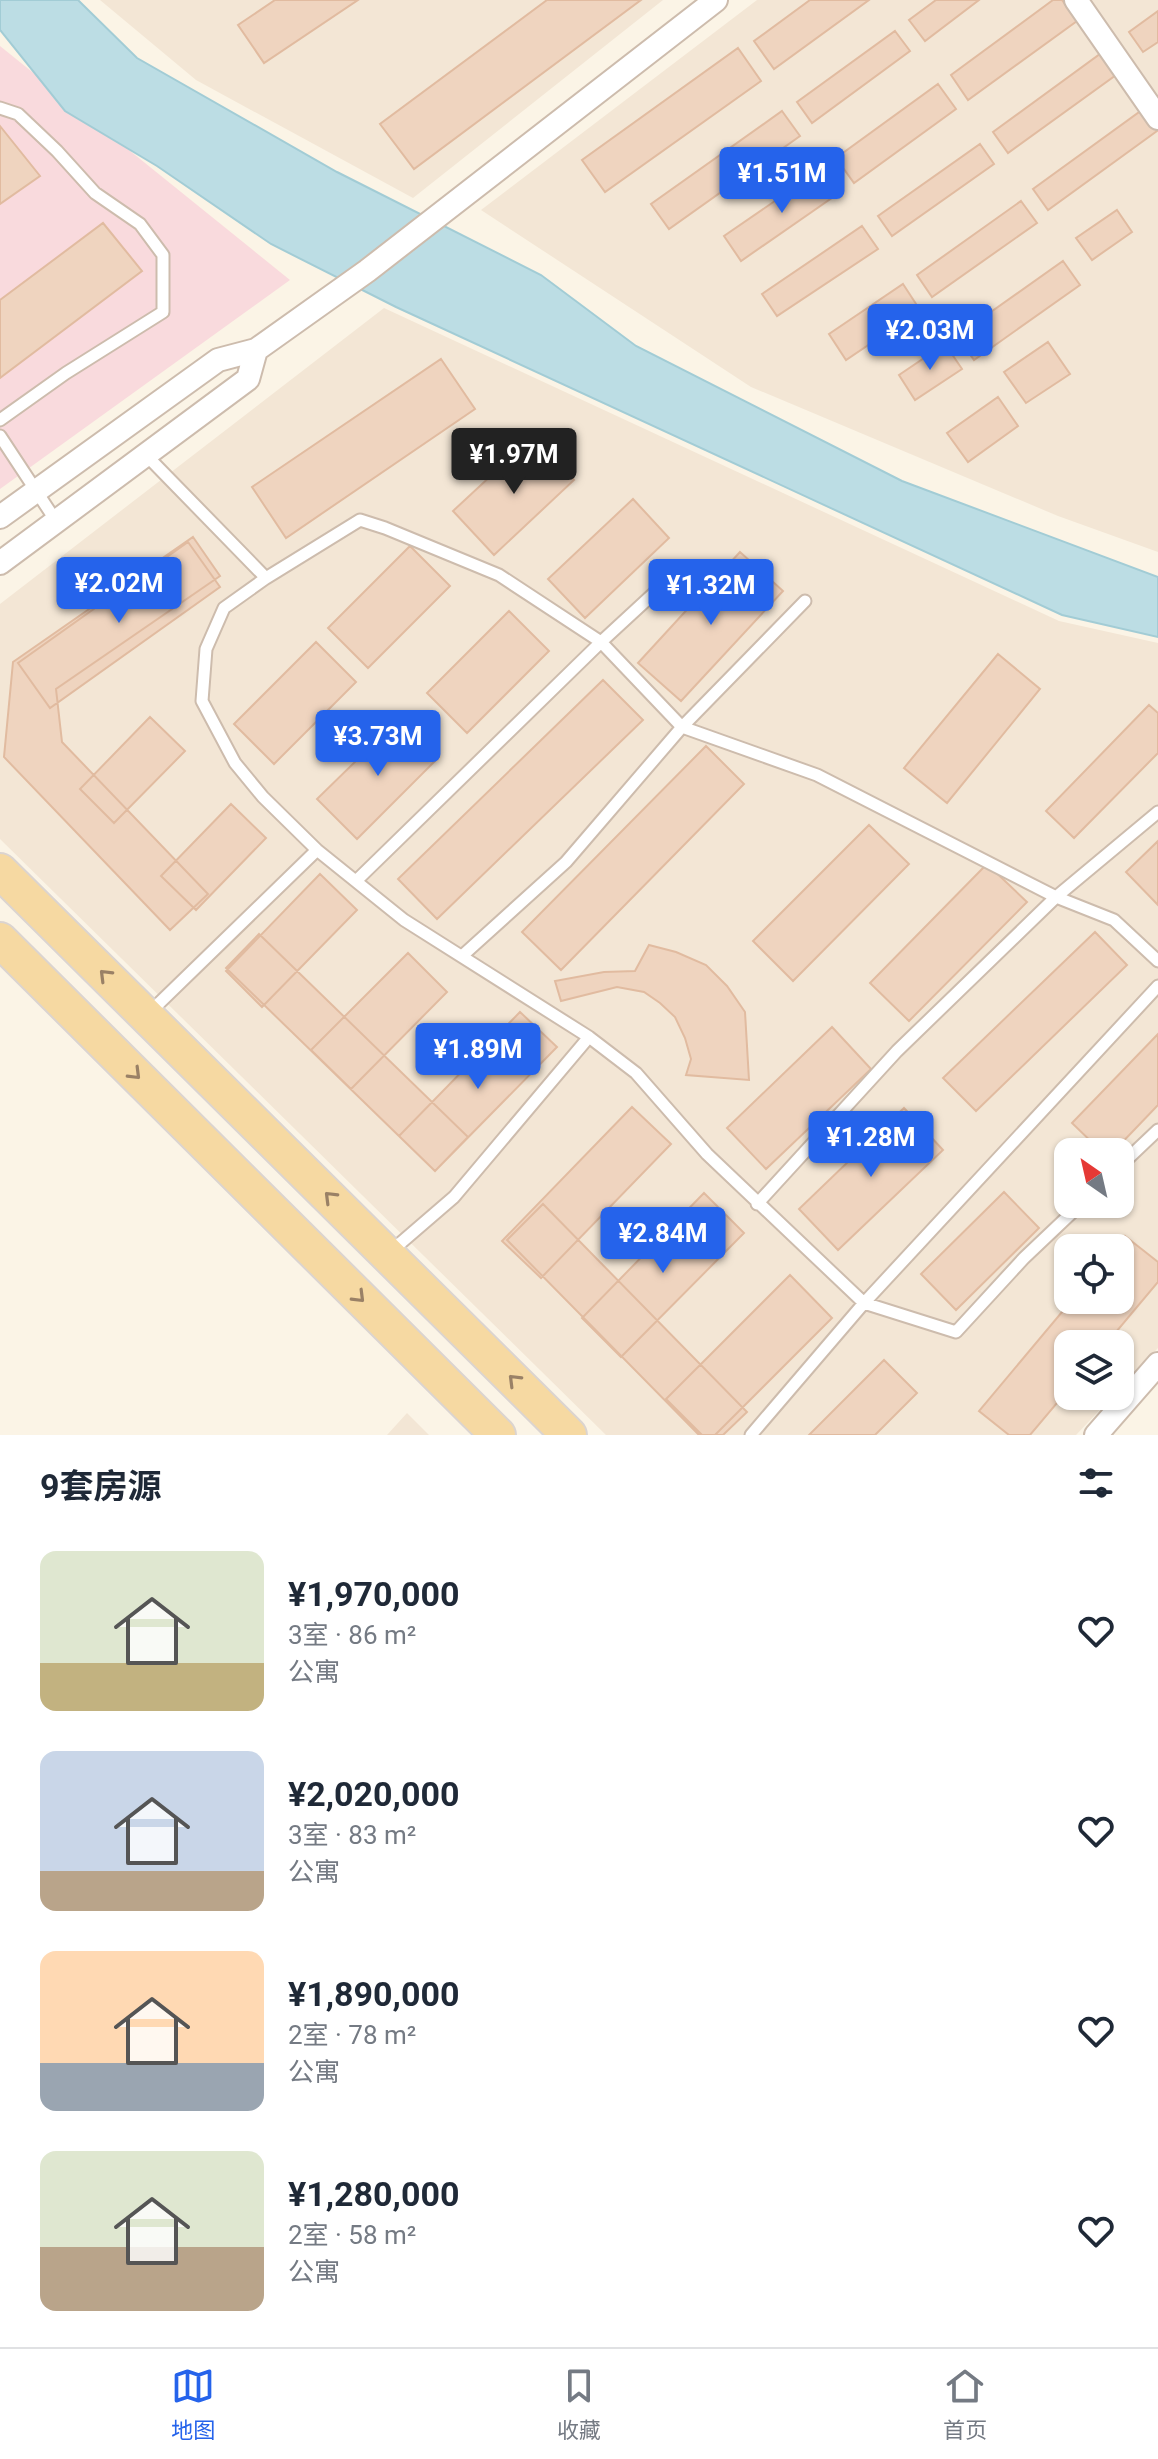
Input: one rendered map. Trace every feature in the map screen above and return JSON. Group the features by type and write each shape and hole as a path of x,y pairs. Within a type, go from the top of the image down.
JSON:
{"main road":[{"path":"0,871 569,1435"},
{"path":"0,940 498,1435"}],"street":[{"path":"0,517 218,360 256,350 367,271 716,0"},
{"path":"1076,0 1158,118"},
{"path":"0,563 248,379 256,350"},
{"path":"1096,1435 1158,1364"}],"lane":[{"path":"0,108 18,114 95,193 140,224 163,255 163,312 66,373 0,420"},
{"path":"0,436 56,521"},
{"path":"146,455 266,578"},
{"path":"1066,1218 1024,1258 956,1332 864,1303 707,1154 636,1073 589,1037 404,920 317,850 263,797 235,763 202,701 206,649 224,608 266,578 360,520 385,528 499,575 601,642 682,727 817,775 1056,897 1114,920 1158,961"},
{"path":"356,881 678,571"},
{"path":"462,956 566,862 682,727 805,601"},
{"path":"757,1204 897,1051 1056,897 1158,812"},
{"path":"146,1016 317,850"},
{"path":"751,1435 864,1303 1158,986"},
{"path":"388,1255 454,1197 589,1037"},
{"path":"1134,1153 1158,1130"}],"shaded area":[{"path":"100,0 663,0 413,198 196,80"},
{"path":"757,0 1158,0 1158,552 1058,516 751,387 481,210"},
{"path":"0,46 290,280 0,489"},
{"path":"384,308 1059,621 1158,643 1158,1348 1134,1373 1134,1330 1054,1330 1054,1410 1100,1410 1076,1435 606,1435 0,839 0,604"},
{"path":"407,1413 429,1435 387,1435"}],"water":[{"path":"0,0 78,0 137,58 337,172 541,275 636,346 902,481 1158,577 1158,637 1062,615 396,307 271,244 157,166 65,111 0,30"}],"building":[{"path":"275,0 358,0 264,63 238,25"},
{"path":"547,0 641,0 414,169 380,124"},
{"path":"810,0 869,0 774,69 754,41"},
{"path":"936,0 979,0 925,41 909,20"},
{"path":"1053,0 1062,0 1077,21 968,100 951,75"},
{"path":"1158,11 1158,42 1143,52 1129,32"},
{"path":"895,31 910,51 812,123 797,102"},
{"path":"738,48 761,81 605,192 582,160"},
{"path":"1100,54 1116,75 1008,153 993,132"},
{"path":"938,84 956,109 854,183 836,158"},
{"path":"1142,110 1157,131 1048,210 1033,189"},
{"path":"782,111 800,136 669,229 651,204"},
{"path":"0,126 40,176 0,204"},
{"path":"980,144 994,164 892,236 878,216"},
{"path":"823,168 839,193 741,261 724,236"},
{"path":"1021,201 1037,223 932,297 917,275"},
{"path":"1117,210 1132,232 1092,260 1076,238"},
{"path":"103,223 142,271 0,378 0,300"},
{"path":"862,226 878,249 777,316 762,294"},
{"path":"1063,261 1080,285 974,360 957,336"},
{"path":"903,284 920,310 846,360 829,334"},
{"path":"1048,342 1070,374 1026,403 1004,372"},
{"path":"945,344 962,369 915,400 899,375"},
{"path":"441,359 475,409 286,538 252,487"},
{"path":"998,397 1018,426 968,462 947,433"},
{"path":"534,436 574,480 494,555 453,511"},
{"path":"633,499 669,538 585,618 548,579"},
{"path":"193,537 220,576 56,689 62,742 208,894 170,930 4,757 13,662"},
{"path":"188,542 220,587 50,708 18,663"},
{"path":"410,546 450,586 368,668 328,628"},
{"path":"740,552 783,591 681,701 638,663"},
{"path":"509,611 549,651 467,733 427,693"},
{"path":"316,642 356,682 274,764 234,724"},
{"path":"998,654 1040,689 947,803 904,768"},
{"path":"603,680 643,720 437,919 398,879"},
{"path":"1149,705 1158,713 1158,753 1074,838 1046,811"},
{"path":"150,717 185,751 114,823 80,789"},
{"path":"400,718 439,757 357,839 317,799"},
{"path":"706,746 744,784 561,970 522,932"},
{"path":"231,804 266,838 196,910 161,876"},
{"path":"869,825 909,864 793,981 753,941"},
{"path":"1158,841 1158,905 1126,872"},
{"path":"987,864 1027,902 909,1021 870,983"},
{"path":"320,874 357,910 262,1007 226,971"},
{"path":"1095,932 1127,965 976,1111 943,1078"},
{"path":"259,934 468,1137 435,1171 226,968"},
{"path":"649,945 706,965 727,986 745,1012 749,1080 686,1075 691,1059 675,1017 644,992 617,987 561,1001 555,981 604,972 635,971"},
{"path":"408,953 447,992 351,1089 311,1050"},
{"path":"520,1012 557,1047 435,1171 399,1136"},
{"path":"832,1027 871,1069 766,1169 727,1128"},
{"path":"1158,1034 1158,1105 1126,1138 1088,1138 1072,1123"},
{"path":"632,1107 671,1144 541,1278 502,1241"},
{"path":"904,1108 943,1150 838,1250 799,1209"},
{"path":"1004,1192 1039,1228 956,1310 921,1274"},
{"path":"704,1193 744,1233 621,1357 582,1318"},
{"path":"543,1204 747,1412 723,1435 699,1435 507,1240"},
{"path":"1134,1243 1158,1262 1158,1282 1134,1311"},
{"path":"790,1275 832,1318 715,1435 702,1435 666,1399"},
{"path":"1060,1314 1131,1314 1118,1330 1054,1330 1054,1407 1030,1435 1009,1435 979,1411"},
{"path":"884,1360 917,1393 875,1435 809,1435"}]}
